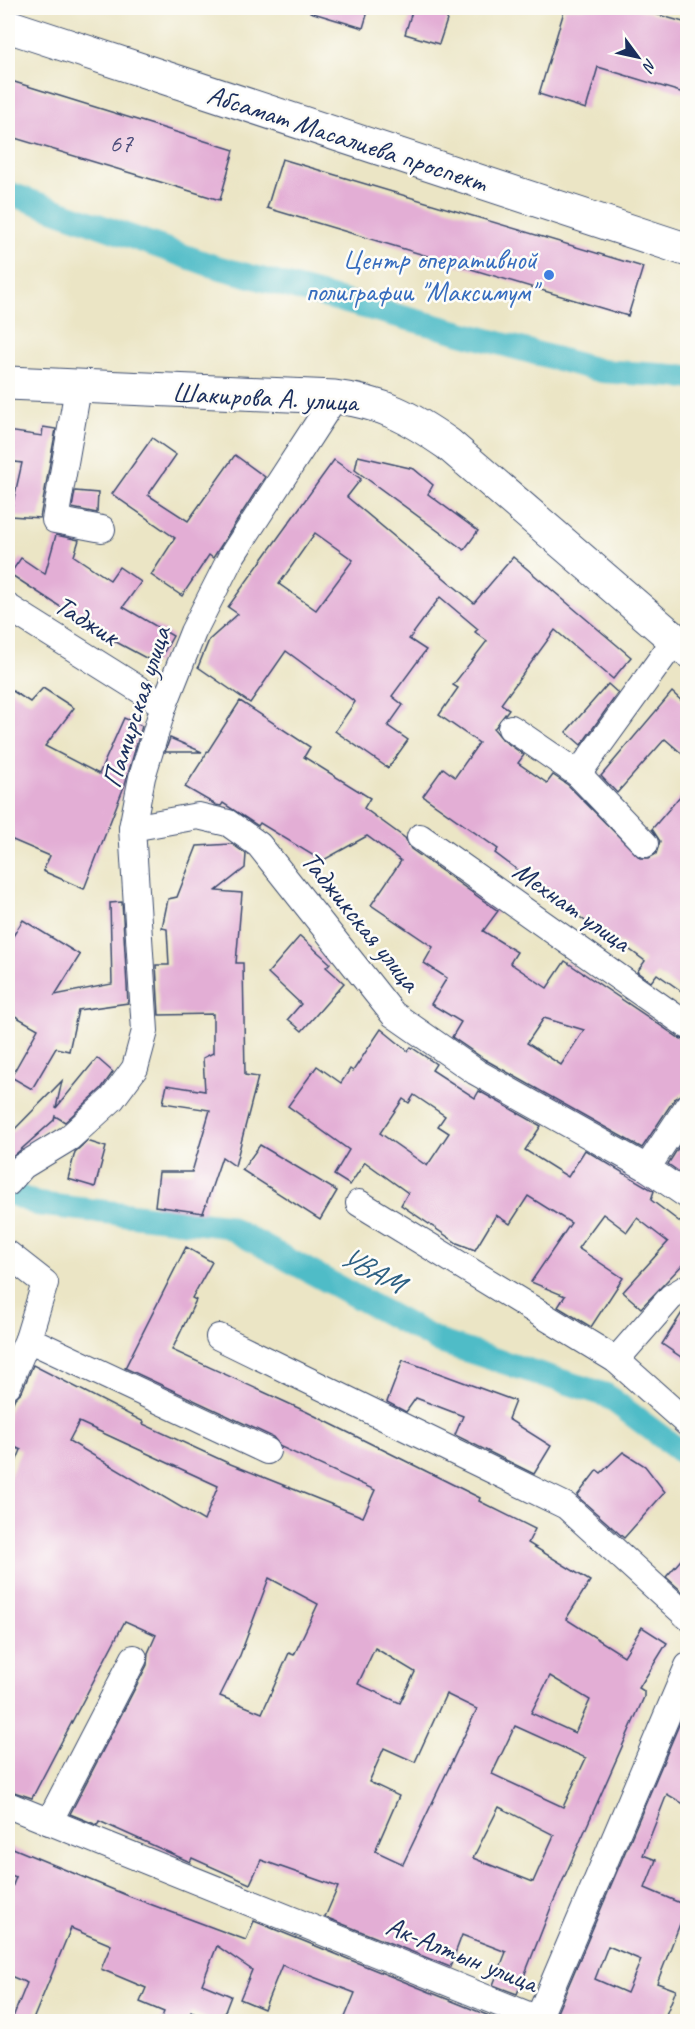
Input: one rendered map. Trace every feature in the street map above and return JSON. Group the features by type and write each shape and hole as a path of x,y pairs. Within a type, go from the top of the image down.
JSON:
{"main road":[{"name":"Абсамат Масалиева проспект","path":"8,26 687,250"},
{"name":"Шакирова А. улица","path":"8,383 78,388 335,397 373,403 412,419 439,438 681,646"}],"street":[{"path":"78,388 55,520 102,528"},
{"name":"Памирская улица","path":"15,1175 77,1130 112,1099 135,1068 146,1030 132,828 142,777 164,705 193,632 231,557 335,397"},
{"name":"Таджик","path":"8,607 164,705"},
{"path":"578,774 681,646"},
{"path":"512,728 578,774 645,844"},
{"name":"Таджикская улица","path":"132,828 198,816 228,823 259,845 393,1014 476,1072 647,1168 687,1196"},
{"name":"Мехнат улица","path":"420,837 687,1026"},
{"path":"647,1168 687,1106"},
{"path":"359,1203 616,1360 687,1424"},
{"path":"8,1254 45,1283 28,1339 8,1385"},
{"path":"616,1360 671,1297 687,1287"},
{"path":"219,1337 566,1506 687,1617"},
{"path":"28,1339 267,1451"},
{"path":"49,1822 134,1658"},
{"name":"Ак-Алтын улица","path":"8,1805 538,2019 687,1666"}],"building":[{"path":"311,8 369,8 363,28 310,12"},
{"path":"413,8 451,8 439,44 405,34"},
{"path":"565,8 634,8 687,23 687,94 598,67 586,109 539,94"},
{"path":"8,80 234,150 220,200 8,136"},
{"path":"282,159 643,267 628,316 267,208"},
{"path":"43,427 56,429 40,518 10,516 22,463 8,461 8,431 42,436"},
{"path":"152,438 176,455 148,495 188,521 235,455 265,477 213,558 209,555 182,596 151,575 175,538 112,494"},
{"path":"358,456 414,469 433,485 428,494 478,531 464,550 355,470"},
{"path":"334,460 361,479 347,497 474,603 513,557 631,657 613,679 555,630 501,704 509,709 494,729 503,740 524,755 518,763 547,783 553,775 568,785 640,858 649,858 656,854 660,841 652,829 687,788 687,995 657,974 651,982 637,972 645,961 603,930 601,933 495,853 498,849 423,796 443,768 455,777 479,743 439,715 458,688 453,685 487,641 475,632 478,629 440,597 409,639 426,650 392,696 403,705 388,726 408,740 388,768 335,731 355,702 286,651 250,703 198,667 209,640 238,614 228,607","holes":["315,533 353,560 316,610 279,584"]},
{"path":"75,491 98,493 97,513 72,508"},
{"path":"56,535 79,540 74,556 110,580 119,567 141,582 123,607 173,636 157,664 105,636 10,574 21,558 45,574"},
{"path":"608,684 618,693 581,745 566,732"},
{"path":"8,688 30,702 43,688 74,708 45,746 99,774 124,718 142,726 125,784 84,889 43,871 50,856 8,838"},
{"path":"672,692 687,706 687,758 665,739 617,793 601,776"},
{"path":"240,701 310,747 304,757 370,798 364,808 405,838 411,849 498,911 483,931 517,952 510,963 547,988 565,961 679,1038 687,1041 687,1091 675,1098 642,1148 484,1059 452,1037 461,1022 431,1004 447,978 424,963 433,947 371,905 401,861 367,836 322,861 260,823 258,826 223,803 221,806 216,805 185,787","holes":["544,1018 584,1030 561,1065 527,1043"]},
{"path":"170,738 202,752 165,752"},
{"path":"232,844 246,854 245,868 216,891 242,893 236,963 243,963 245,1075 258,1077 235,1166 222,1157 203,1213 155,1206 159,1172 192,1172 210,1110 163,1103 167,1085 205,1091 203,1058 213,1053 213,1014 159,1015 156,965 169,965 167,929 162,928 168,899 177,897 197,846"},
{"path":"122,902 128,1003 78,1010 69,1051 56,1048 32,1089 11,1077 38,1029 8,1012 8,944 23,920 80,955 55,995 112,984 110,903"},
{"path":"300,936 330,963 326,967 344,983 302,1031 288,1019 301,1004 268,973"},
{"path":"381,1029 408,1051 411,1047 436,1064 432,1070 475,1098 479,1091 541,1126 525,1150 568,1177 585,1150 654,1191 651,1200 684,1225 687,1221 687,1260 641,1308 623,1292 668,1242 637,1218 627,1232 603,1214 578,1248 623,1278 591,1327 558,1307 565,1296 531,1282 571,1223 528,1196 510,1224 496,1215 475,1250 457,1243 401,1205 408,1193 365,1162 350,1185 334,1175 349,1150 288,1106 317,1066 341,1083 350,1069 353,1071","holes":["414,1095 445,1116 438,1126 449,1133 427,1166 380,1133 403,1099 409,1103"]},
{"path":"97,1058 113,1072 101,1089 65,1122 55,1116 54,1120 8,1161 8,1136 62,1081 56,1108"},
{"path":"687,1134 687,1162 681,1173 668,1164"},
{"path":"87,1141 106,1147 95,1187 68,1179 75,1152"},
{"path":"260,1145 337,1191 320,1220 242,1170"},
{"path":"186,1247 212,1262 192,1298 196,1300 172,1350 307,1412 480,1498 479,1501 535,1529 528,1543 590,1581 566,1619 624,1656 642,1627 667,1643 639,1688 644,1691 644,1697 552,1905 517,1994 493,1985 506,1952 462,1935 450,1967 325,1917 338,1887 261,1860 250,1884 192,1858 190,1862 99,1821 97,1825 70,1814 147,1665 148,1653 156,1635 125,1621 32,1798 8,1790 8,1481 21,1450 8,1444 8,1413 15,1398 22,1391 33,1365 144,1422 143,1424 228,1463 363,1517 375,1490 281,1447 273,1437 125,1368","holes":["79,1422 218,1486 204,1521 69,1441","269,1578 318,1604 294,1655 289,1653 262,1713 220,1696 239,1658","375,1648 415,1672 400,1703 358,1684","550,1676 590,1700 575,1733 531,1713","446,1694 477,1709 403,1864 375,1851 399,1796 369,1782 384,1748 415,1762","515,1726 586,1758 563,1807 492,1774","499,1807 554,1835 533,1882 473,1858"]},
{"path":"687,1305 687,1361 662,1344"},
{"path":"403,1360 515,1401 508,1419 551,1446 534,1474 455,1435 463,1416 416,1398 406,1412 387,1402"},
{"path":"623,1452 645,1466 665,1492 624,1538 577,1496 597,1470 601,1473"},
{"path":"687,1553 687,1596 666,1577"},
{"path":"687,1706 687,1806 667,1794 643,1855 656,1860 645,1888 687,1906 657,1983 676,1990 663,2022 553,2022","holes":["608,1946 641,1960 627,1993 595,1979"]},
{"path":"8,1846 131,1897 246,1940 254,1921 504,2022 343,2022 355,1993 282,1965 264,2009 240,1999 252,1970 217,1946 202,1984 231,1996 221,2022 214,2022 191,2012 187,2022 160,2022 164,2012 140,2002 146,1988 101,1969 111,1945 71,1928 32,2022 11,2022 27,1983 8,1975 8,1898 16,1877 8,1874"}],"waterway":[{"path":"8,193 213,266 602,371 688,377"},
{"name":"УВАМ","path":"8,1192 37,1204 226,1226 440,1342 606,1395 688,1457"}],"place":[{"name":"Центр оперативной полиграфии \"Максимум\"","path":"549,275"}]}
